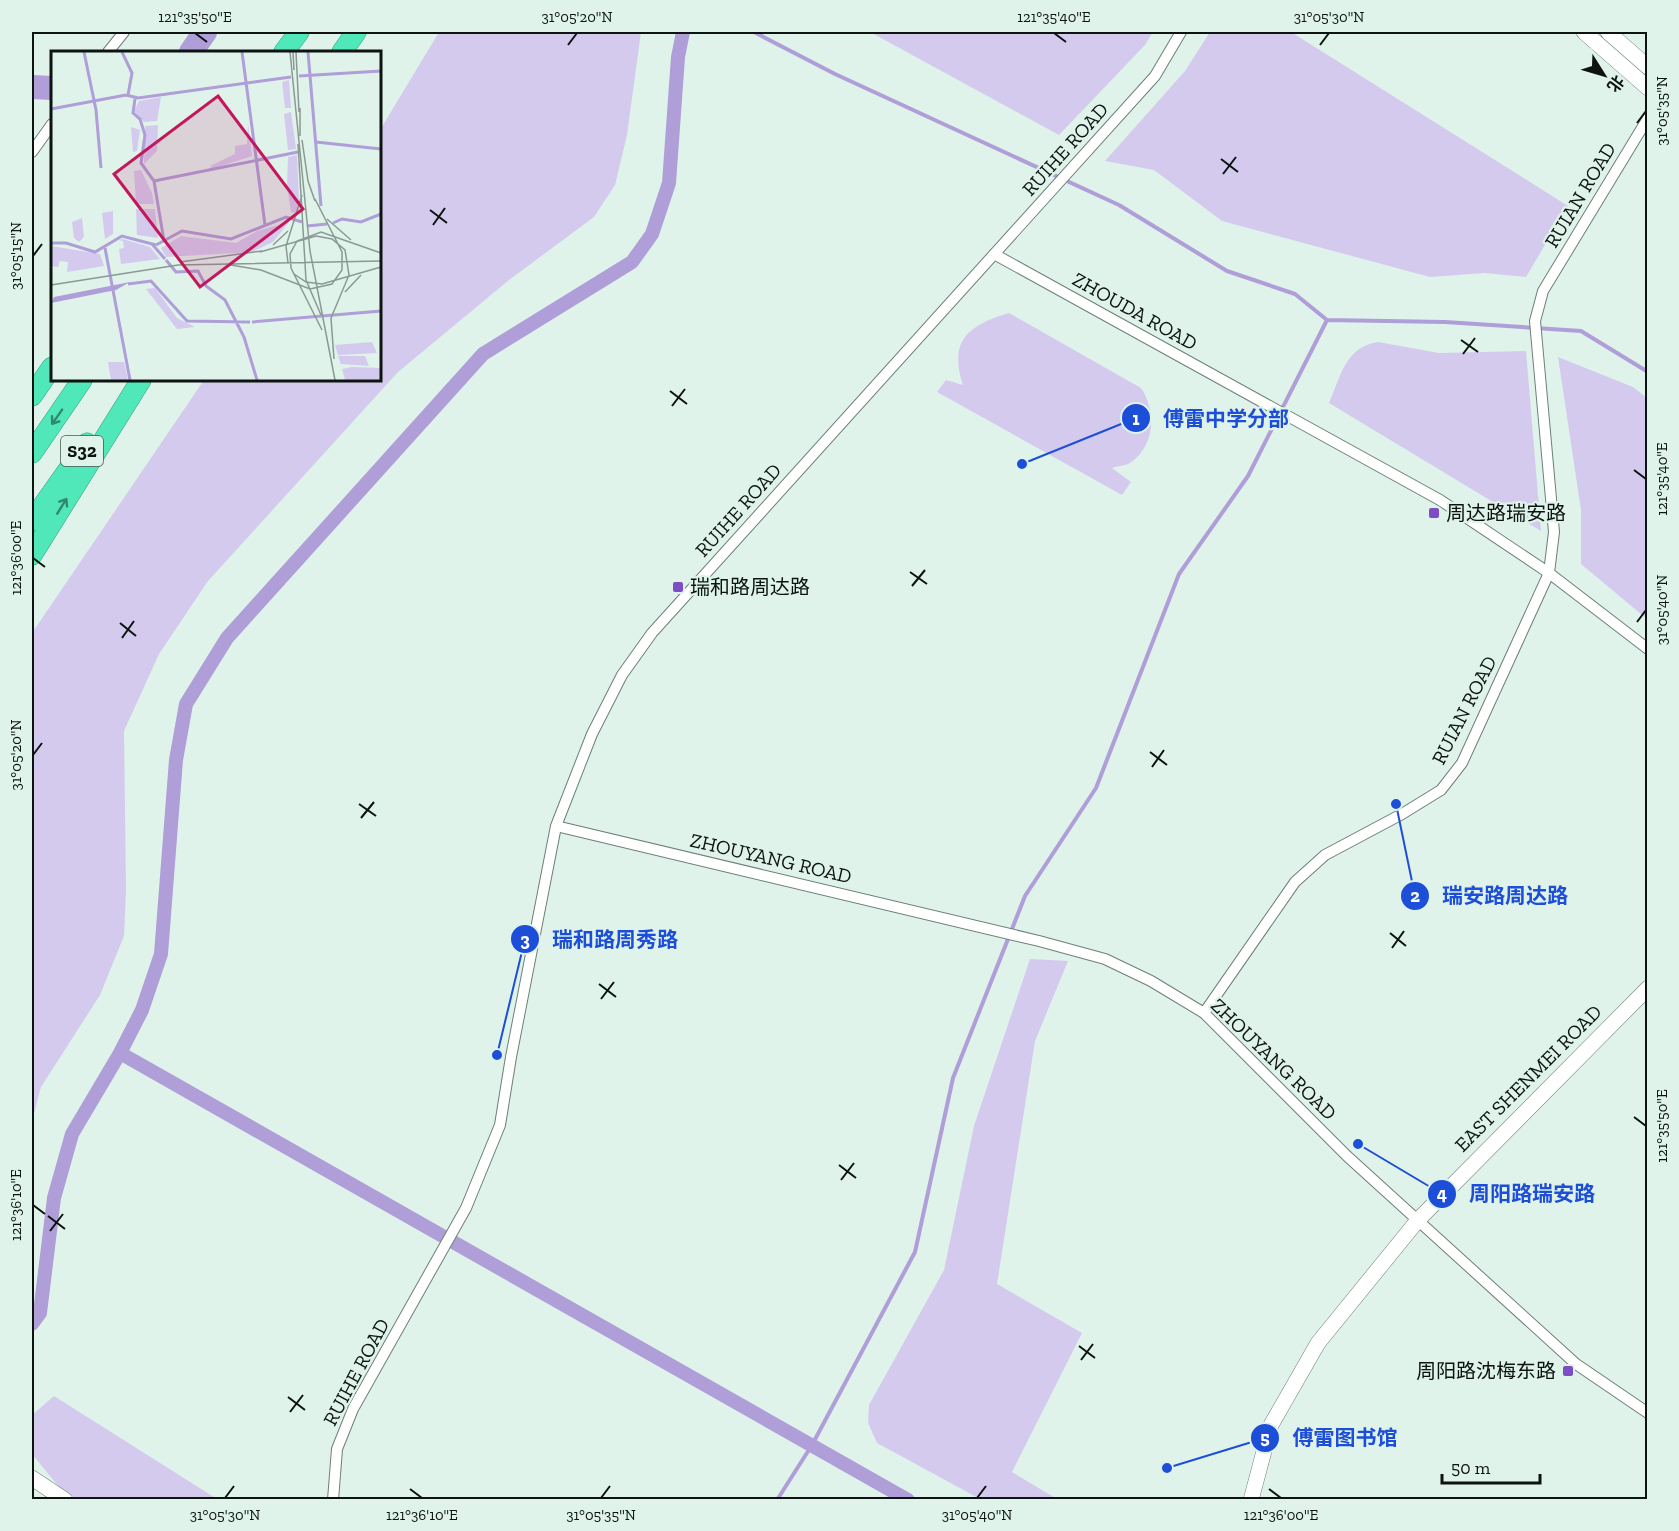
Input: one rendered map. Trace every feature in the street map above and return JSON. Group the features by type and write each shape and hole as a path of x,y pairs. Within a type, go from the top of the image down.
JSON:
{"highway":[{"path":"285,51 299,32"},
{"path":"293,51 306,32"},
{"path":"344,51 357,32"},
{"path":"32,396 51,368"},
{"name":"S32","path":"32,453 81,381"},
{"name":"S32","path":"32,521 129,381"},
{"path":"32,555 140,381"}],"street":[{"path":"109,51 124,32"},
{"name":"RUIHE ROAD","path":"333,1500 337,1449 353,1409 466,1208 501,1125 513,1045 556,826 592,734 622,675 652,633 1155,76 1181,32"},
{"path":"1584,32 1647,88"},
{"path":"1608,32 1647,67"},
{"name":"RUIAN ROAD","path":"1204,1013 1294,882 1325,855 1402,814 1441,790 1462,762 1549,573 1554,532 1535,321 1543,291 1647,118"},
{"path":"32,152 51,125"},
{"name":"ZHOUDA ROAD","path":"994,254 1440,500 1549,573"},
{"path":"1549,573 1647,649"},
{"name":"ZHOUYANG ROAD","path":"556,826 1039,941 1105,959 1151,981 1204,1013 1347,1156 1576,1364 1647,1413"},
{"name":"EAST SHENMEI ROAD","path":"1251,1500 1271,1425 1318,1343 1418,1220 1647,988"},
{"path":"32,1478 65,1500"}],"shaded area":[{"path":"439,32 641,32 627,135 615,185 594,217 509,280 398,372 208,581 159,654 124,731 126,890 124,936 100,995 41,1087 32,1121 32,633 203,381 381,381 381,128"},
{"path":"870,32 1153,32 1145,45 1059,135"},
{"path":"1210,32 1291,32 1568,206 1526,277 1485,273 1430,277 1222,221 1154,170 1105,161 1185,71"},
{"path":"1009,313 1141,388 1150,407 1151,428 1145,447 1138,456 1128,464 1112,468 1131,482 1122,495 937,392 946,380 963,385 958,356 965,337 983,323"},
{"path":"1378,342 1439,353 1526,351 1541,531 1329,403 1341,373 1351,356 1367,345"},
{"path":"1558,357 1633,387 1647,398 1647,619 1581,564 1581,510"},
{"path":"1030,959 1068,961 1035,1041 997,1284 1082,1333 1012,1472 1057,1499 980,1499 877,1443 868,1423 869,1405 944,1270 974,1126"},
{"path":"54,1396 217,1499 69,1499 32,1454 32,1415"}],"waterway":[{"path":"192,51 205,32"},
{"path":"32,1324 40,1313 54,1198 72,1134 120,1053 142,1010 161,954 176,760 186,704 227,638 483,354 632,262 652,234 669,183 678,57 683,32"},
{"path":"754,32 835,74 1119,205 1227,271 1295,294 1327,320 1445,322 1581,331 1648,372"},
{"path":"32,87 51,88"},
{"path":"777,1500 812,1445 915,1252 953,1078 1025,896 1096,788 1179,574 1248,476 1327,320"},
{"path":"120,1053 908,1500"}],"place":[{"name":"傅雷中学分部","path":"1022,464"},
{"name":"周达路瑞安路","path":"1434,513"},
{"name":"瑞和路周达路","path":"678,587"},
{"name":"瑞安路周达路","path":"1396,804"},
{"name":"瑞和路周秀路","path":"497,1055"},
{"name":"周阳路瑞安路","path":"1358,1144"},
{"name":"周阳路沈梅东路","path":"1568,1371"},
{"name":"傅雷图书馆","path":"1167,1468"}]}
